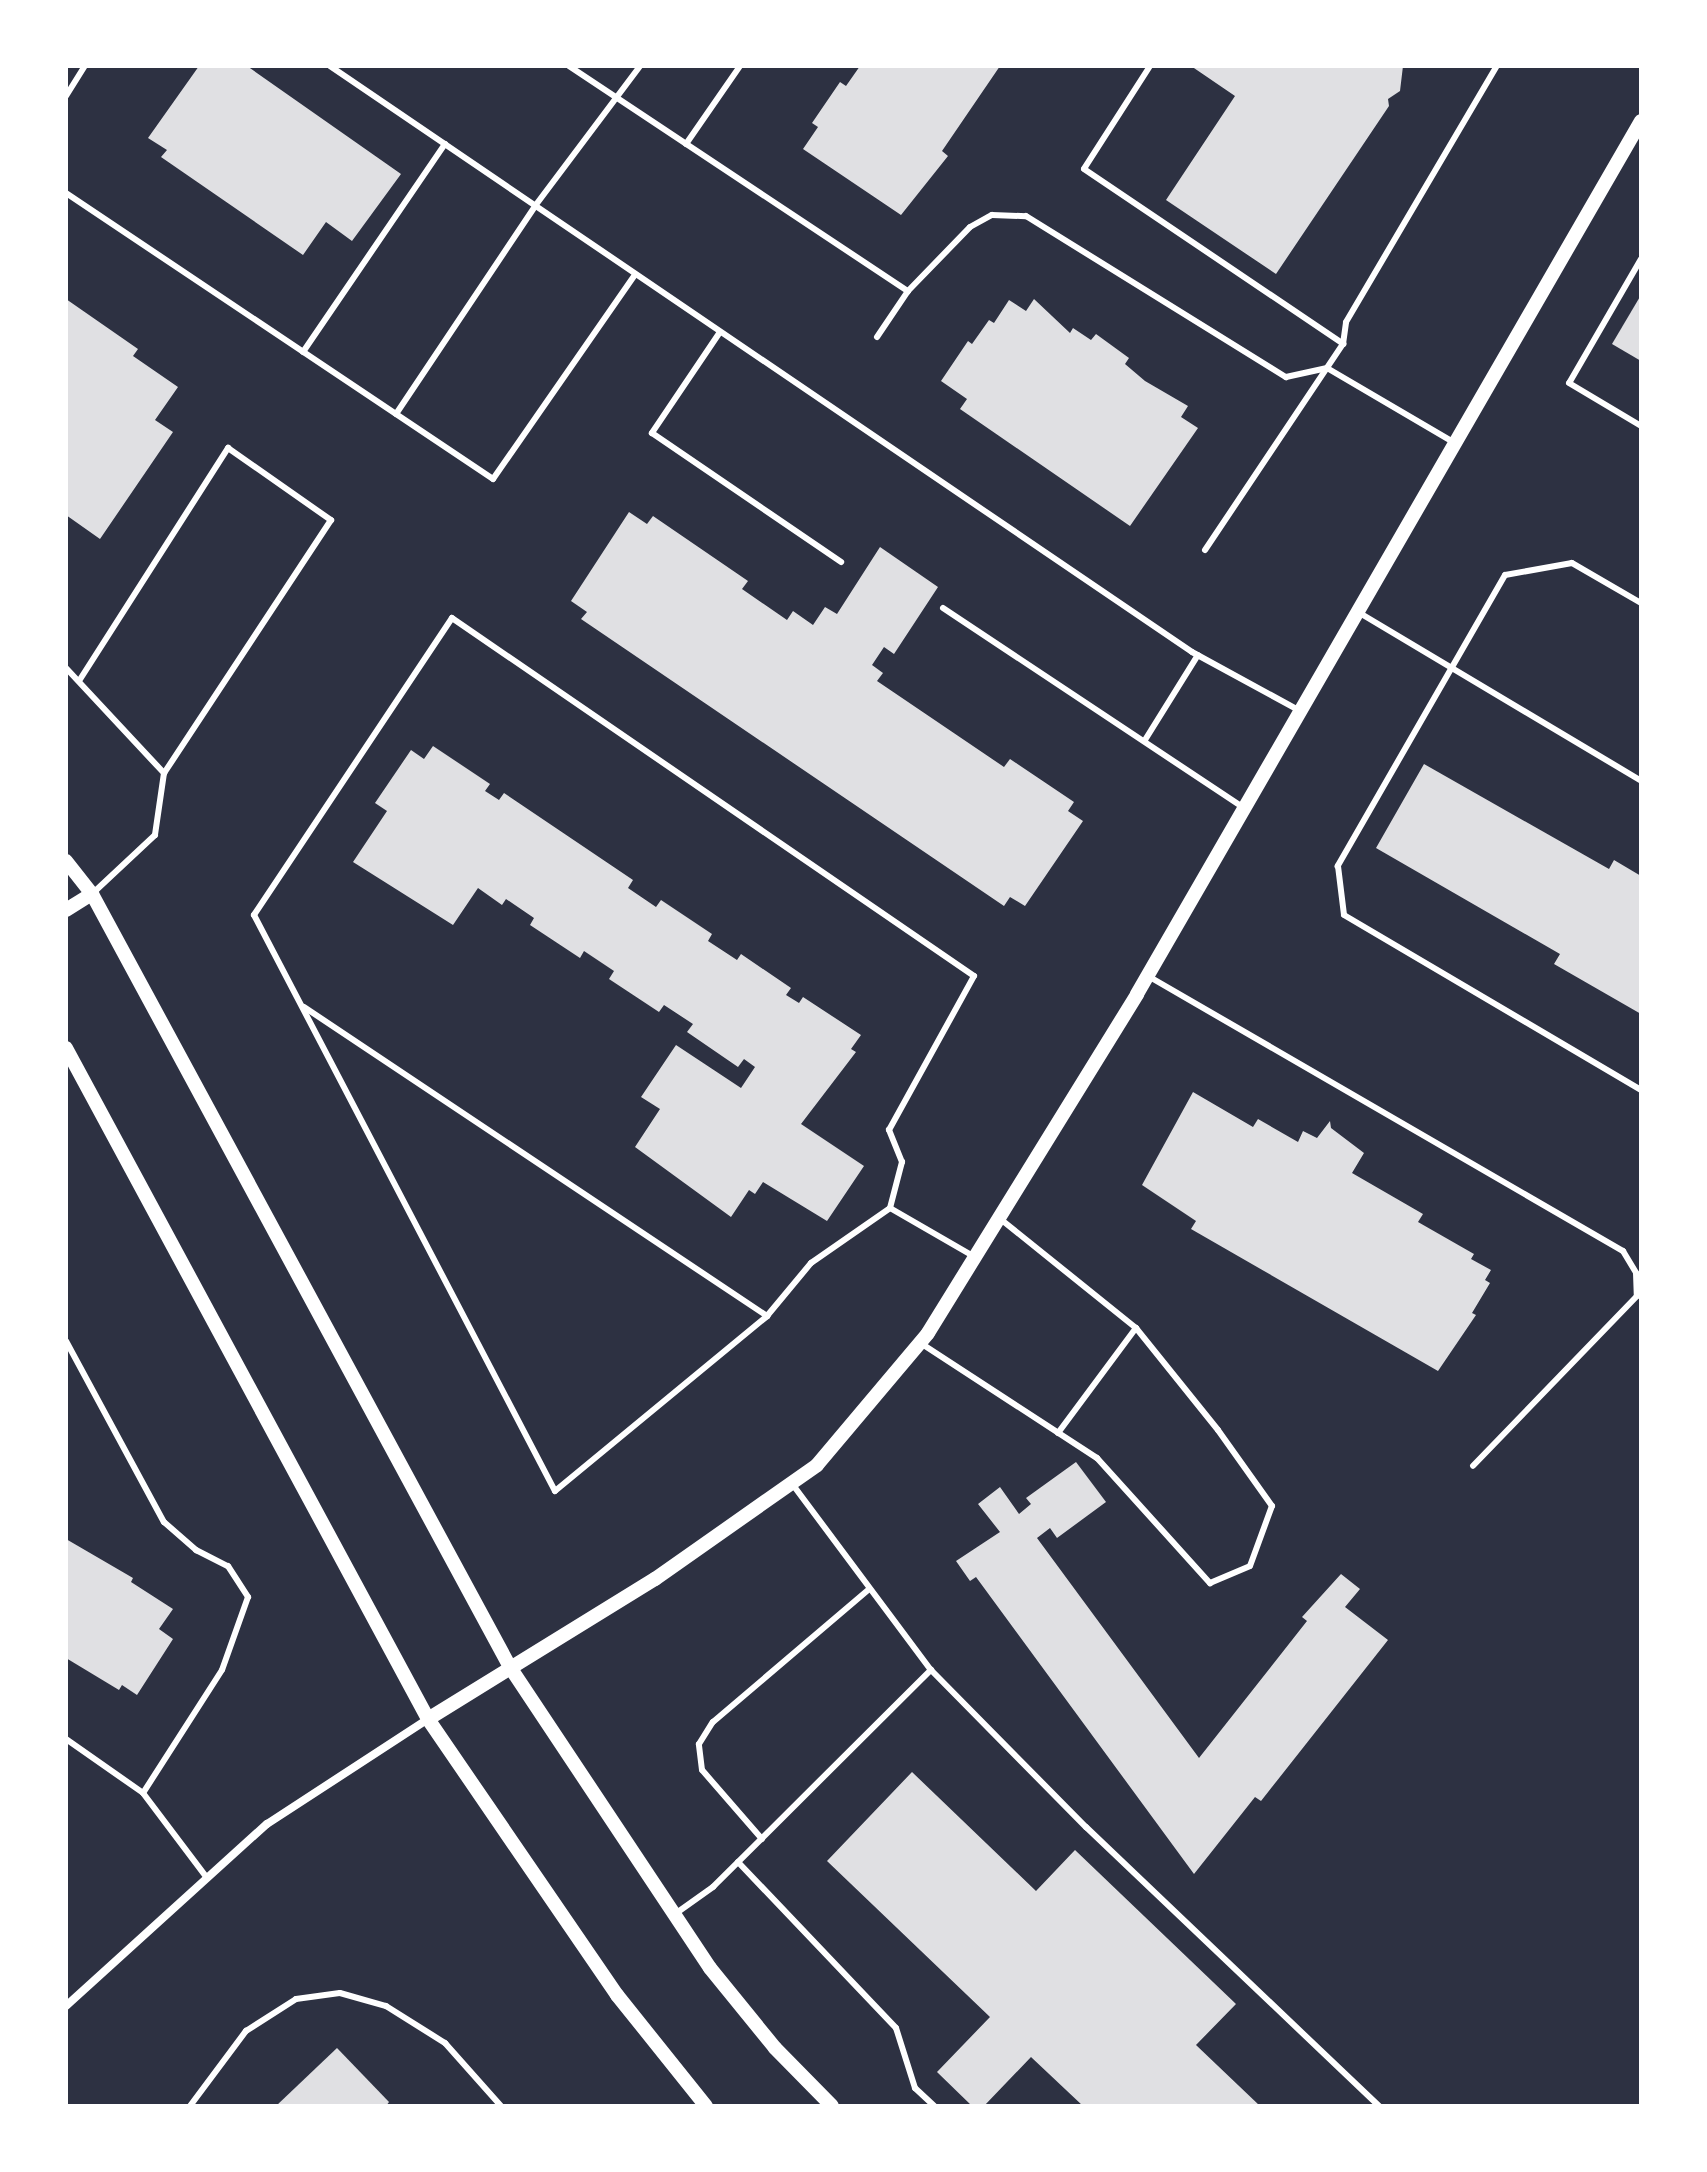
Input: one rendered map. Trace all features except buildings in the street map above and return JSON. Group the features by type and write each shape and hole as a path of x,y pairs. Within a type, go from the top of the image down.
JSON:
{"street":[{"path":"66,2006 267,1824 510,1667 655,1579 817,1465 920,1342 1148,976 1641,121"},
{"path":"66,861 92,894 510,1667 675,1914 775,2048 832,2106"},
{"path":"66,910 92,894"},
{"path":"66,1048 428,1719 617,1995 706,2106"}],"lane":[{"path":"66,96 85,66"},
{"path":"330,66 1198,655 1300,711"},
{"path":"569,66 908,291"},
{"path":"396,414 535,206 640,66"},
{"path":"686,144 740,66"},
{"path":"1150,66 1084,169 1343,344"},
{"path":"1205,550 1343,344 1346,322 1497,66"},
{"path":"303,352 445,144"},
{"path":"66,193 493,479 635,275"},
{"path":"877,337 908,291 970,227 992,215 1026,216 1286,377 1327,368 1455,443"},
{"path":"1641,259 1569,383 1641,426"},
{"path":"720,332 652,433 841,562"},
{"path":"79,681 228,448 331,520 164,773 155,835 92,894"},
{"path":"1641,603 1572,563 1505,575 1338,866 1344,915 1641,1090"},
{"path":"943,608 1244,808"},
{"path":"1358,612 1641,781"},
{"path":"452,618 974,976 889,1130 902,1162 890,1208 811,1263 767,1316 555,1491 301,1005 254,915 452,618"},
{"path":"1145,740 1198,655"},
{"path":"66,668 164,773"},
{"path":"1148,976 1623,1251 1636,1273 1637,1296 1473,1466"},
{"path":"301,1005 767,1316"},
{"path":"890,1208 975,1257"},
{"path":"920,1342 1097,1458 1210,1583 1250,1566 1272,1506 1136,1328 999,1218"},
{"path":"1058,1433 1136,1328"},
{"path":"66,1341 164,1522 196,1550 228,1566 248,1597 222,1670 143,1793"},
{"path":"792,1483 868,1590 931,1670 1086,1827 1379,2106"},
{"path":"762,1839 702,1770 699,1744 713,1722 868,1590"},
{"path":"675,1914 738,1862 931,1670"},
{"path":"66,1739 143,1793 207,1878"},
{"path":"738,1862 896,2028 915,2088 934,2106"},
{"path":"190,2106 246,2031 296,1999 340,1993 386,2006 445,2043 501,2106"}]}
